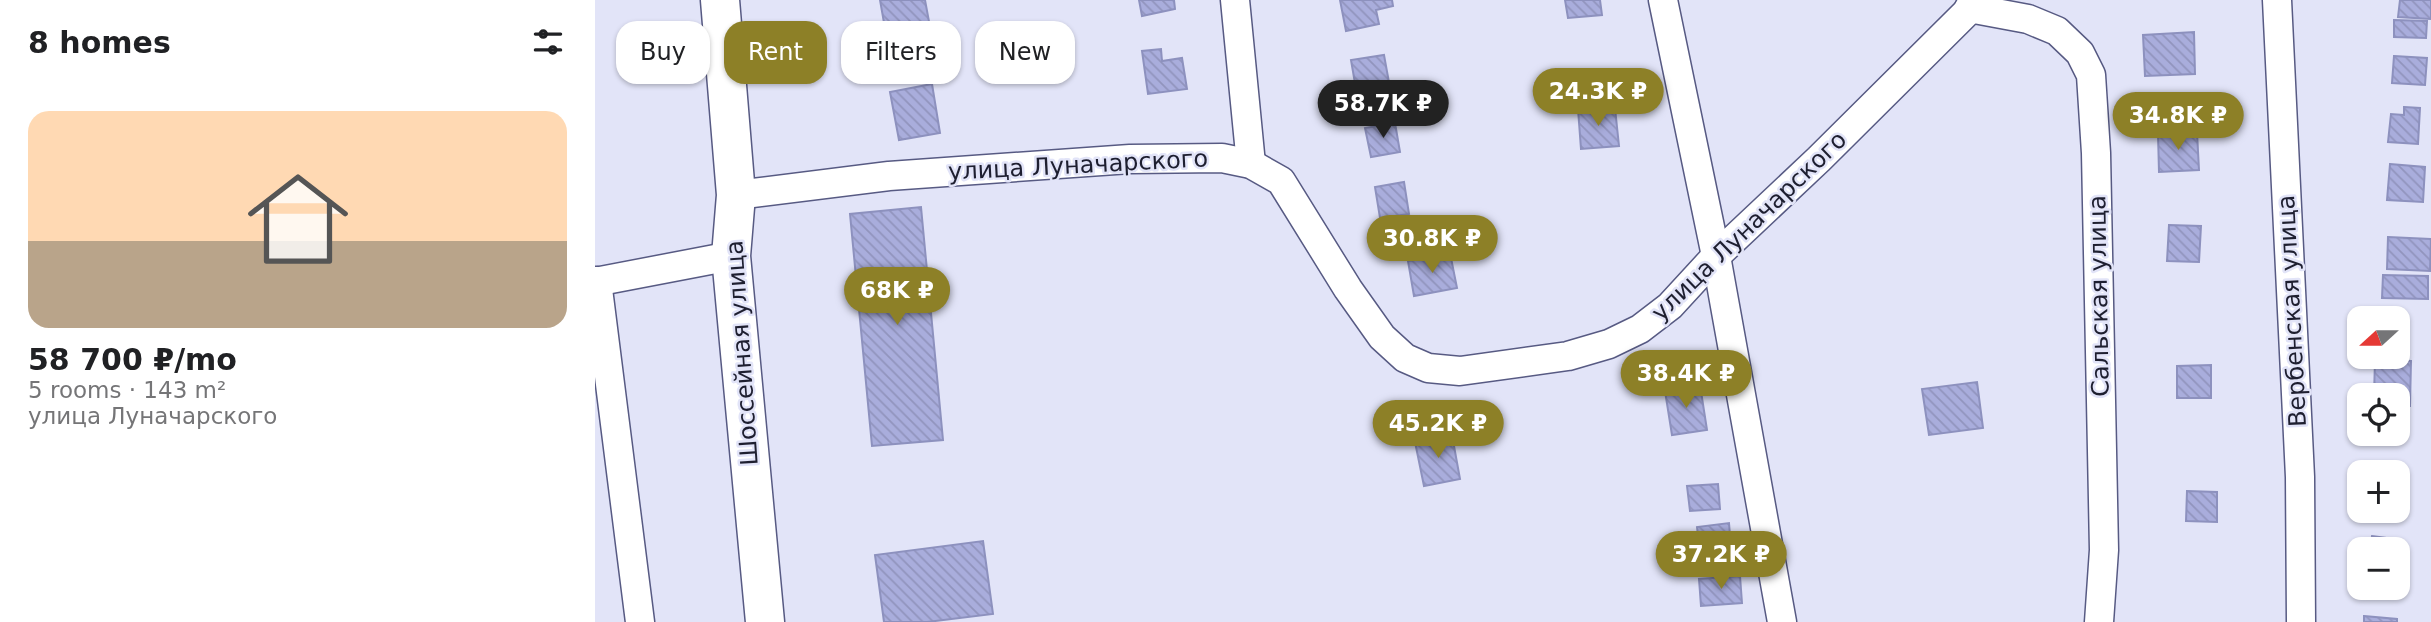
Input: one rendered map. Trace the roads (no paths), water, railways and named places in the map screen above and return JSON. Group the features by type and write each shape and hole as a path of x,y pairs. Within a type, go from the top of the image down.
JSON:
{"main road":[{"name":"Шоссейная улица","path":"720,0 736,195 731,256 765,622"}],"street":[{"path":"1235,0 1251,164"},
{"path":"1663,0 1716,256 1782,622"},
{"name":"Вербенская улица","path":"2277,0 2300,477 2301,622"},
{"name":"улица Луначарского","path":"736,195 890,176 1130,159 1222,158 1251,164 1280,181 1348,289 1382,337 1405,358 1428,368 1460,372 1568,356 1609,344 1640,329 1670,306 1716,256 1819,159 1974,4"},
{"name":"Сальская улица","path":"1974,4 2028,19 2057,31 2080,53 2091,75 2096,153 2104,550 2099,622"},
{"path":"641,622 596,282 731,256"}]}
